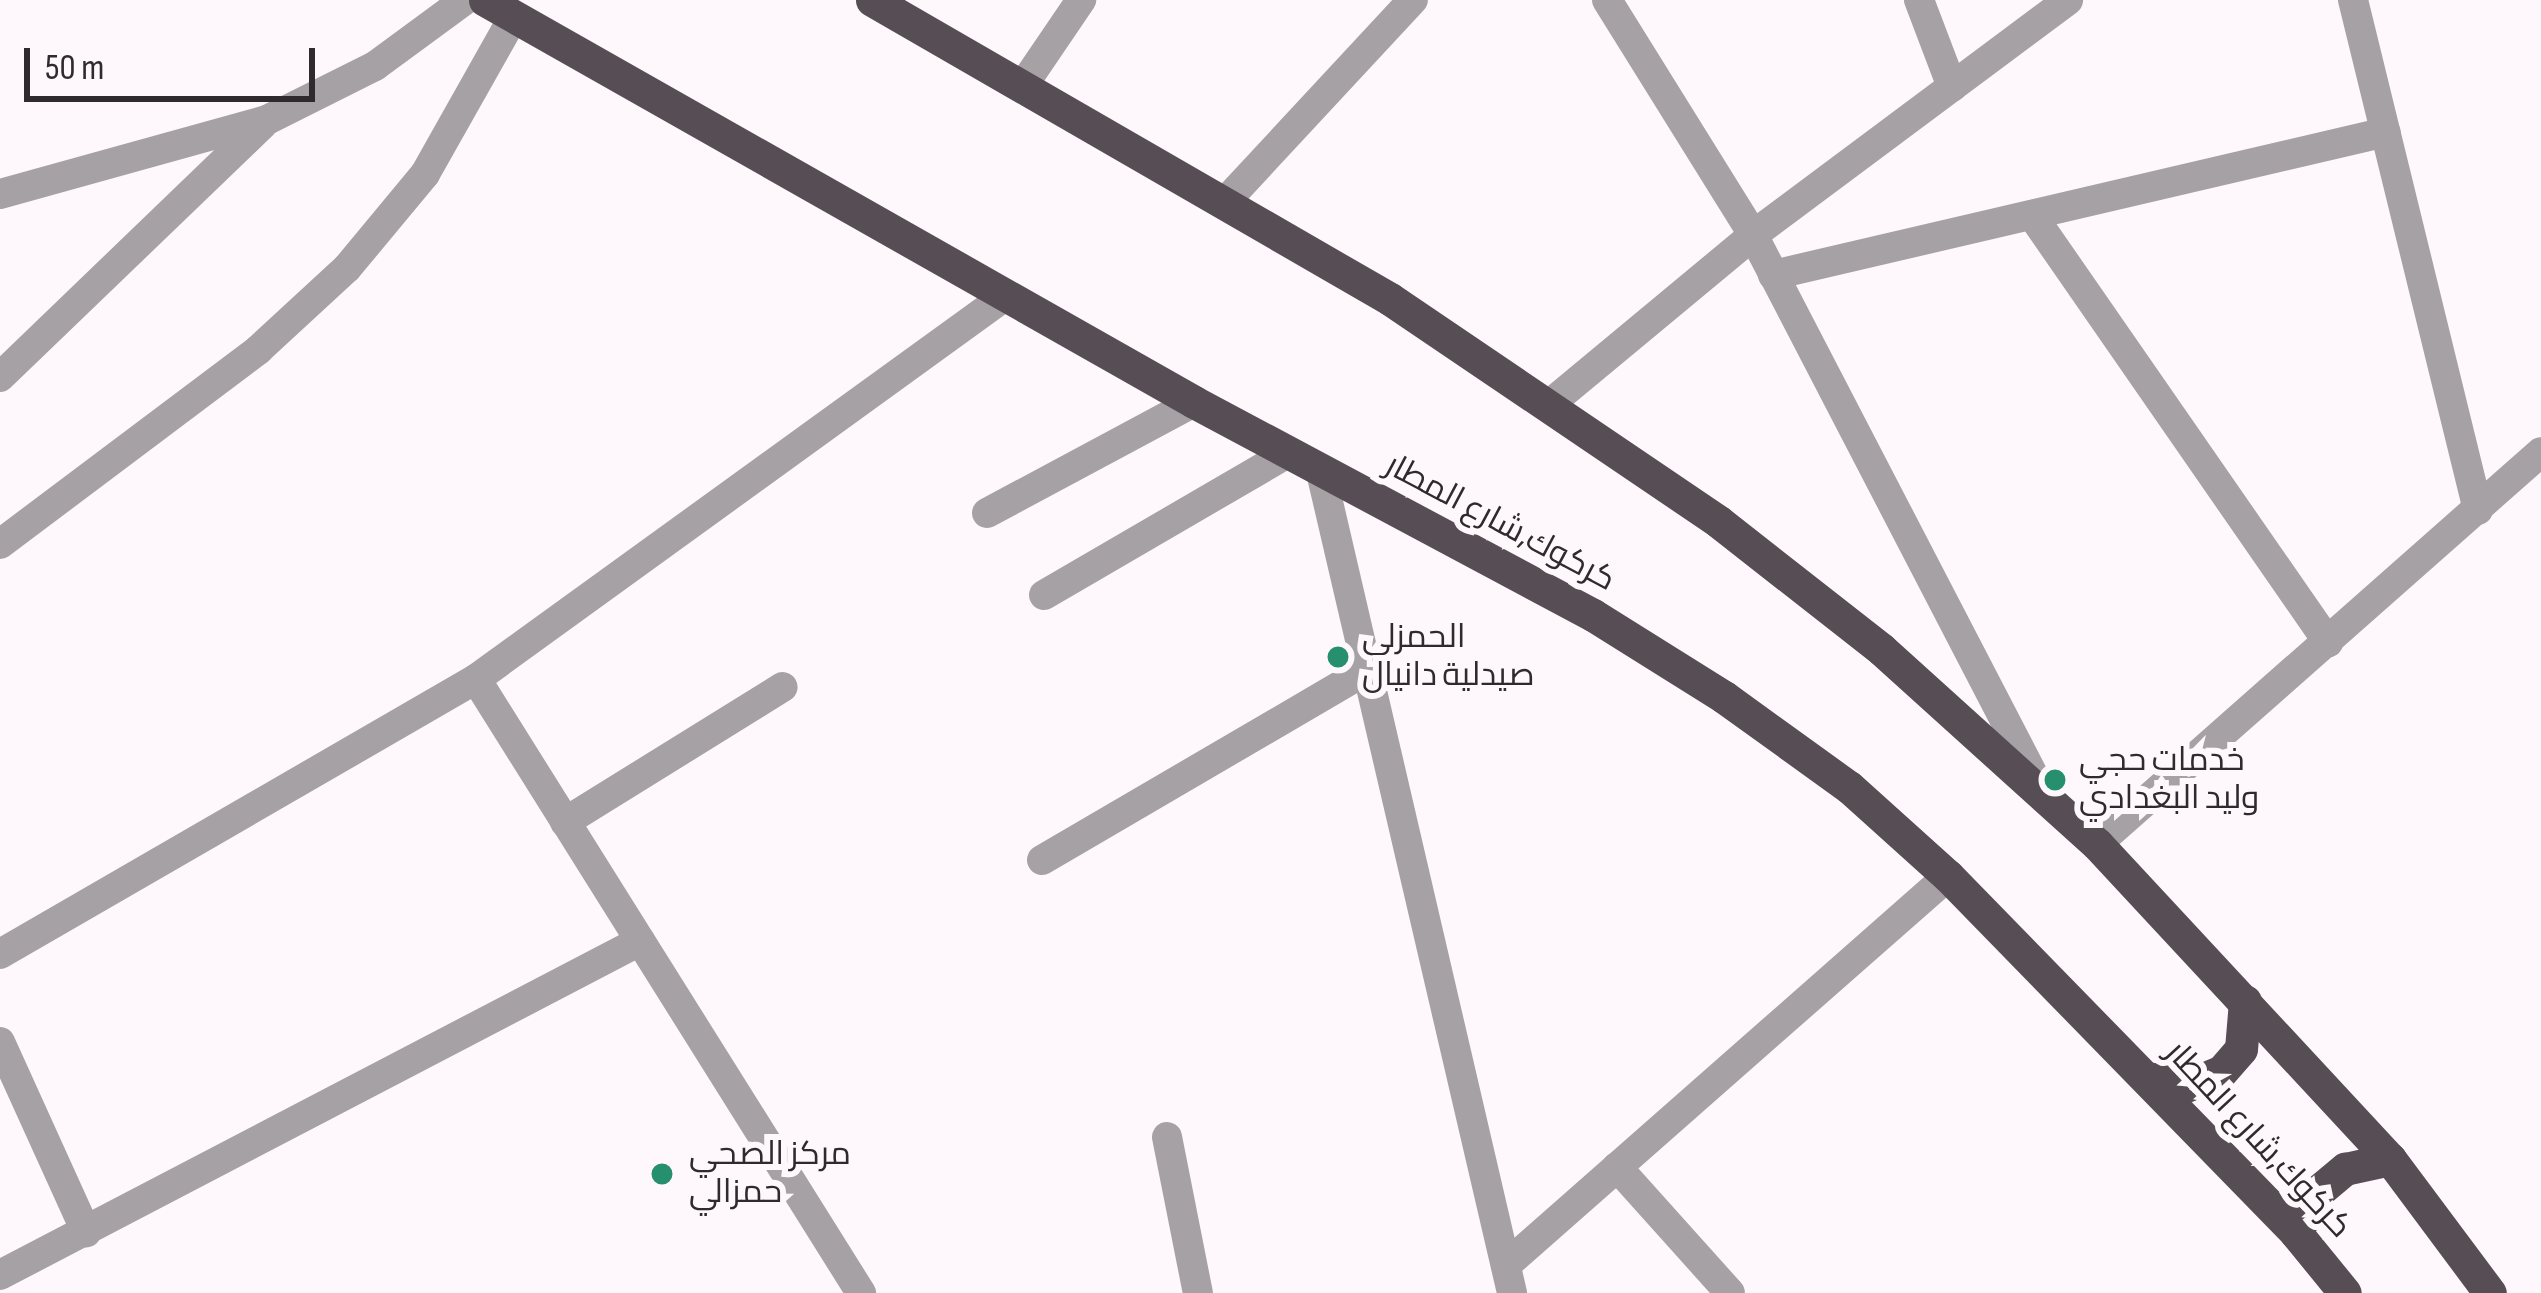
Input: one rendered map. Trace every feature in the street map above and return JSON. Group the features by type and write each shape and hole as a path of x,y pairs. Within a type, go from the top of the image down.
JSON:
{"highway":[{"path":"872,0 1225,202 1551,403 1719,522 2038,784 2390,1159 2490,1293"},
{"name":"كركوك,شارع المطار","path":"499,8 1194,402 1536,583 1724,698 1849,787 1948,876 2296,1233 2345,1293"},
{"path":"2147,1078 2188,1085 2221,1072 2241,1048 2245,1001"},
{"path":"2296,1233 2316,1193 2345,1169 2390,1159"}],"street":[{"path":"0,194 267,120 376,66 465,0"},
{"path":"1024,84 1081,0"},
{"path":"1225,202 1413,0"},
{"path":"1607,0 1753,235 2038,784"},
{"path":"1919,0 1952,87"},
{"path":"1551,403 1753,235 2068,0"},
{"path":"2353,0 2478,510"},
{"path":"0,544 258,350 347,268 425,174 499,8"},
{"path":"0,377 267,120"},
{"path":"1773,275 2386,132"},
{"path":"2032,215 2328,642"},
{"path":"2,948 476,679 1005,296"},
{"path":"988,513 1194,402"},
{"path":"2097,844 2541,452"},
{"path":"1044,595 1288,454"},
{"path":"1321,472 1362,673 1509,1279"},
{"path":"1042,860 1362,673"},
{"path":"476,679 862,1293"},
{"path":"565,822 783,687"},
{"path":"1509,1279 1617,1167 1948,876"},
{"path":"0,1275 640,941"},
{"path":"0,1042 86,1232"},
{"path":"1167,1137 1198,1293"},
{"path":"1617,1167 1730,1293"}],"place":[{"name":"الحمزلي صيدلية دانيال","path":"1338,657"},
{"name":"خدمات حجي وليد البغدادي","path":"2055,780"},
{"name":"مركز الصحي حمزالي","path":"662,1174"}]}
